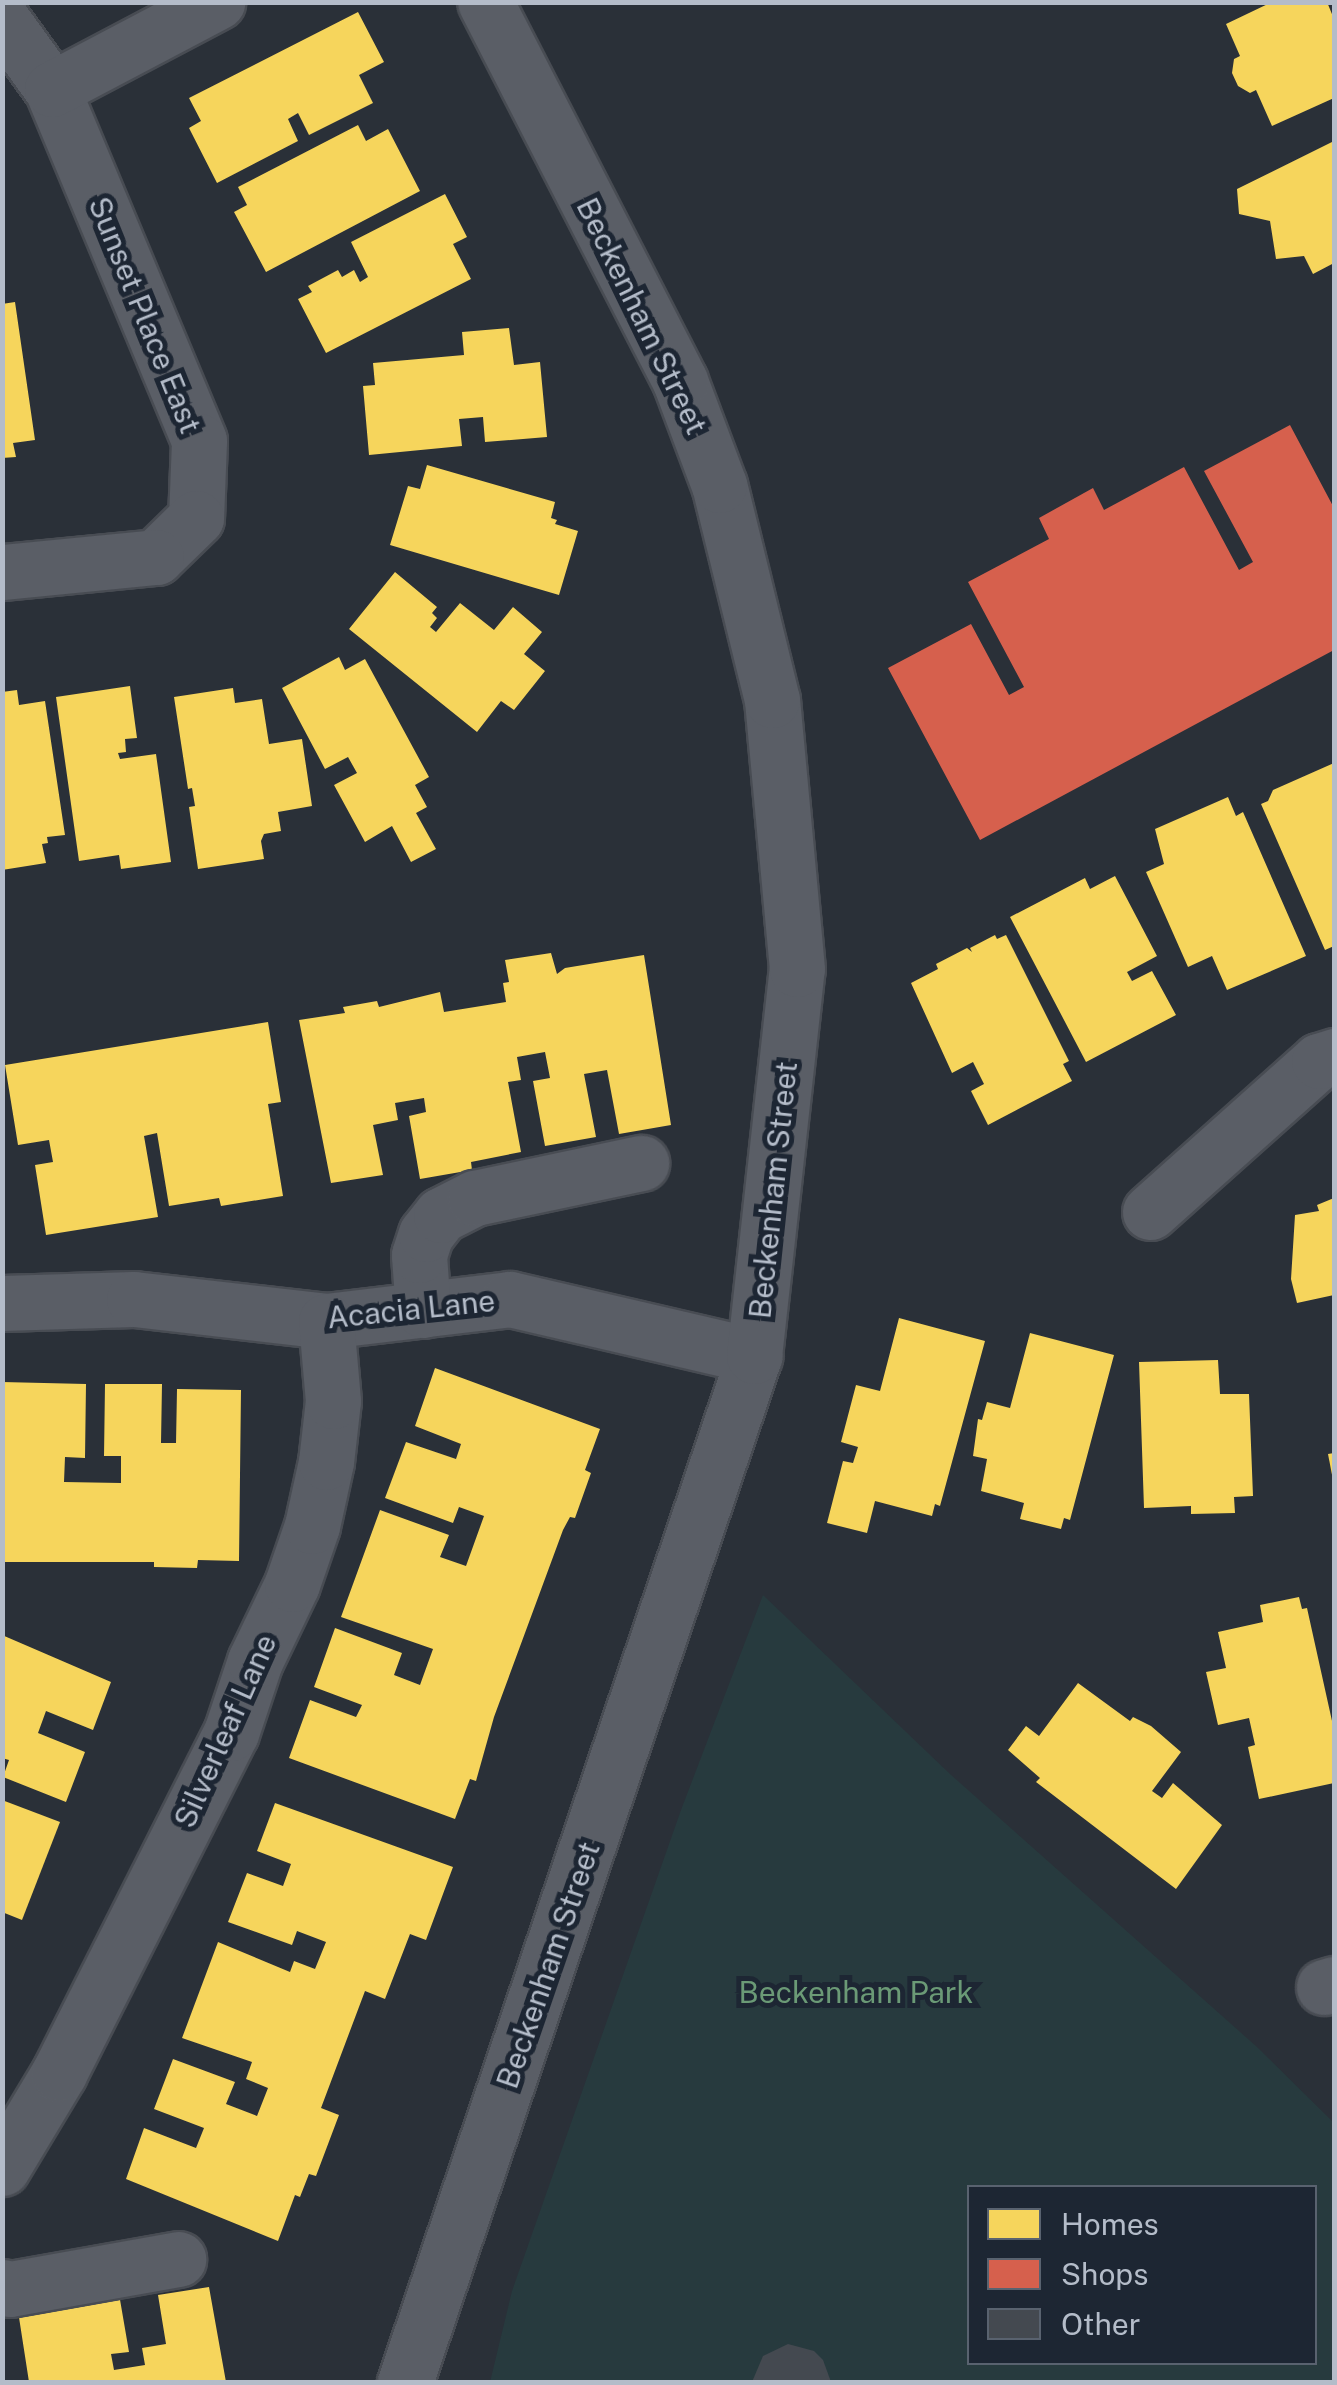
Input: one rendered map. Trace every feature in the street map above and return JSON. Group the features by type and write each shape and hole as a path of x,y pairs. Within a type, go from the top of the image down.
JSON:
{"street":[{"path":"52,89 218,2"},
{"name":"Beckenham Street","path":"405,2382 754,1356 798,969 772,700 719,485 680,381 486,2"},
{"name":"Sunset Place East","path":"2,20 52,89 199,441 196,518 156,557 2,572"},
{"path":"1150,1212 1318,1061 1334,1056"},
{"path":"422,1310 419,1255 426,1234 441,1214 474,1198 640,1163"},
{"name":"Acacia Lane","path":"2,1303 134,1299 326,1321 510,1299 754,1356"},
{"name":"Silverleaf Lane","path":"2,2168 59,2073 231,1734 254,1661 292,1584 312,1526 326,1462 332,1401 326,1321"},
{"path":"2,2287 178,2259"}],"green space":[{"name":"Beckenham Park","path":"763,1595 950,1774 1257,2047 1334,2123 1334,2382 490,2382 512,2291 681,1810"}],"building: Homes":[{"path":"1272,2 1327,2 1334,19 1334,98 1272,126 1256,90 1250,93 1238,86 1232,73 1234,59 1240,56 1226,24"},
{"path":"358,12 384,62 359,75 373,103 309,135 298,113 288,119 298,141 217,183 189,128 201,121 189,98"},
{"path":"358,125 366,141 388,129 420,191 266,272 234,212 247,205 238,187"},
{"path":"1334,141 1334,263 1313,274 1304,256 1276,259 1270,221 1239,214 1237,189"},
{"path":"445,194 467,237 453,244 471,279 326,353 298,299 312,292 308,286 338,270 342,277 354,270 360,282 368,277 351,242"},
{"path":"15,302 35,440 13,443 16,457 2,458 2,304"},
{"path":"509,328 514,365 540,362 547,437 485,442 483,417 459,419 462,446 369,455 363,386 375,385 373,363 464,355 462,332"},
{"path":"427,465 555,502 551,518 557,520 555,524 578,531 559,595 390,545 408,486 420,489"},
{"path":"395,572 437,607 432,613 437,618 430,627 436,632 460,603 494,630 513,607 542,632 524,654 545,671 514,710 501,701 477,732 349,629"},
{"path":"339,657 345,670 365,659 429,777 415,785 427,807 416,813 436,849 411,862 392,826 365,842 334,785 357,773 348,757 325,769 282,688"},
{"path":"130,686 137,738 125,739 126,752 118,753 120,759 156,754 171,862 121,869 119,855 79,861 56,697"},
{"path":"233,688 235,703 262,699 269,744 302,739 312,806 278,812 281,831 264,834 264,859 198,869 189,807 195,806 192,788 188,789 174,697"},
{"path":"17,690 19,705 45,701 65,835 47,837 48,843 42,844 46,863 2,870 2,692"},
{"path":"1334,763 1334,946 1325,950 1261,804 1268,801 1273,790"},
{"path":"1228,797 1236,816 1243,812 1306,956 1227,990 1212,956 1188,967 1146,872 1164,864 1155,829"},
{"path":"1115,876 1157,956 1127,972 1132,981 1152,971 1176,1015 1086,1062 1010,917 1085,878 1090,889"},
{"path":"995,935 997,939 1006,935 1069,1061 1063,1064 1072,1081 988,1125 971,1091 984,1084 973,1062 952,1073 911,983 938,969 936,964 967,948 972,952 970,948"},
{"path":"551,953 557,974 565,968 644,955 671,1125 619,1134 607,1070 584,1074 596,1137 545,1146 533,1081 550,1078 545,1052 517,1057 521,1080 508,1082 521,1152 471,1162 472,1170 420,1179 409,1116 426,1112 424,1098 395,1103 398,1120 373,1125 383,1175 331,1183 299,1020 345,1013 343,1007 377,1001 379,1007 440,992 444,1012 506,1002 503,983 509,982 505,960"},
{"path":"268,1022 281,1102 268,1104 283,1196 221,1206 219,1198 169,1206 157,1133 144,1136 158,1217 46,1235 35,1165 53,1162 49,1140 18,1145 5,1065"},
{"path":"1334,1198 1334,1295 1297,1303 1291,1279 1295,1215 1319,1211 1317,1205"},
{"path":"899,1318 985,1341 940,1506 935,1504 932,1516 875,1501 867,1533 827,1523 843,1461 853,1463 858,1447 841,1442 856,1385 880,1391"},
{"path":"1030,1333 1114,1355 1070,1520 1064,1518 1061,1529 1020,1519 1024,1503 981,1491 987,1459 973,1456 978,1419 982,1420 987,1402 1010,1408"},
{"path":"1218,1360 1220,1394 1249,1394 1253,1496 1234,1497 1235,1513 1191,1514 1191,1506 1144,1508 1139,1362"},
{"path":"435,1368 600,1429 585,1470 591,1473 575,1518 570,1517 563,1530 494,1717 476,1781 470,1779 455,1819 289,1758 310,1700 356,1717 362,1705 314,1687 335,1628 402,1653 394,1675 420,1685 433,1649 341,1617 380,1510 449,1535 440,1557 466,1566 484,1516 459,1507 453,1523 385,1498 406,1442 456,1459 461,1444 415,1426"},
{"path":"2,1382 86,1384 85,1458 65,1457 64,1482 121,1483 121,1456 104,1456 105,1384 162,1384 161,1443 176,1443 177,1389 241,1390 239,1561 198,1560 197,1568 154,1567 154,1562 2,1562"},
{"path":"1334,1453 1334,1479 1333,1480 1328,1454"},
{"path":"1299,1597 1302,1609 1307,1608 1334,1730 1334,1783 1259,1799 1248,1747 1255,1745 1249,1718 1218,1725 1206,1672 1226,1668 1218,1632 1263,1622 1260,1605"},
{"path":"2,1635 111,1682 93,1730 46,1711 38,1733 85,1752 66,1802 3,1777 9,1760 2,1758"},
{"path":"1078,1683 1130,1721 1133,1717 1151,1726 1181,1752 1152,1791 1162,1798 1173,1783 1222,1825 1176,1889 1036,1782 1040,1778 1008,1750 1026,1726 1039,1736"},
{"path":"2,1800 60,1822 22,1920 2,1912"},
{"path":"275,1803 453,1867 426,1940 410,1934 385,1999 365,1991 321,2108 339,2115 316,2176 309,2174 300,2197 295,2195 278,2241 126,2179 144,2128 196,2148 204,2128 154,2109 173,2059 235,2082 226,2104 257,2116 268,2088 246,2079 252,2062 182,2038 218,1942 290,1972 294,1961 315,1969 326,1942 297,1931 292,1945 228,1922 247,1873 283,1886 291,1864 257,1851"},
{"path":"209,2287 226,2382 29,2382 18,2311 118,2288 129,2352 111,2354 114,2370 145,2365 142,2348 166,2344 158,2295"}],"building: Shops":[{"path":"1290,425 1334,508 1334,650 980,840 888,668 971,624 1009,695 1024,687 968,582 1049,539 1039,518 1093,488 1104,510 1184,467 1239,570 1253,562 1204,471"}],"building: Other":[{"path":"788,2344 814,2351 823,2360 831,2382 752,2382 763,2356"}]}
